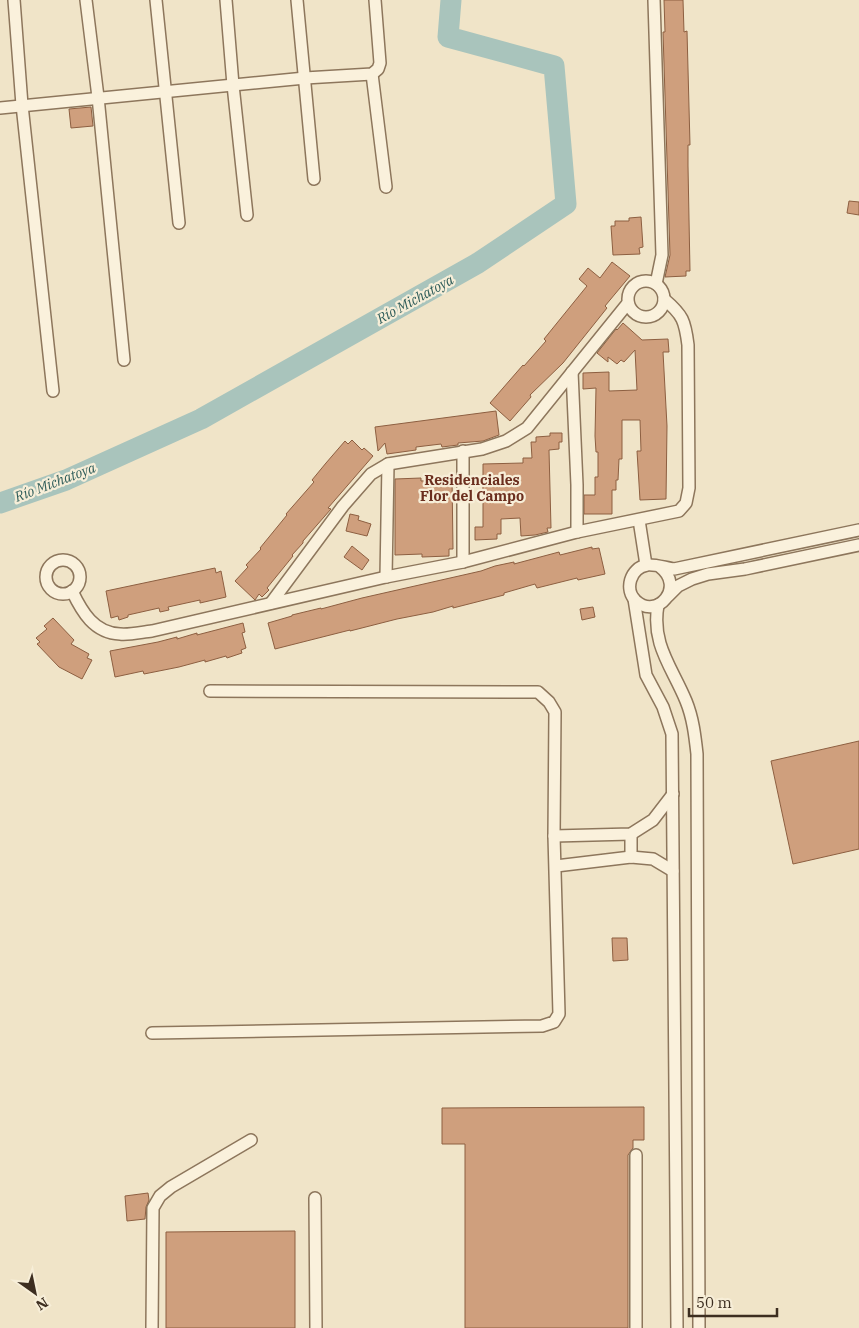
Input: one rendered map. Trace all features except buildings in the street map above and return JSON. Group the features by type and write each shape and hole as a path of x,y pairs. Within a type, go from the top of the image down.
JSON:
{"street":[{"path":"14,0 22,105 53,391"},
{"path":"86,0 98,97 124,360"},
{"path":"156,0 179,223"},
{"path":"226,0 246,215"},
{"path":"298,0 314,179"},
{"path":"0,108 166,90 372,74 378,69 380,63 375,0"},
{"path":"654,0 662,255 656,284"},
{"path":"372,74 386,188"},
{"path":"272,603 343,506 371,474 388,464 482,449 506,441 527,428 628,303 629,293 635,284 646,281 656,284 663,293 664,299 660,310 656,314 645,317 634,313 628,303"},
{"path":"72,591 81,610 96,627 119,634 152,631 463,562 577,532 679,511 686,503 689,488 688,345 686,326 678,311 664,299"},
{"path":"572,372 577,532"},
{"path":"463,451 463,562"},
{"path":"386,578 388,464"},
{"path":"639,520 646,565"},
{"path":"677,1328 675,904 672,734 663,707 646,675 634,599 629,586 630,579 639,568 646,565 674,569 859,530"},
{"path":"699,1328 698,754 694,727 686,701 659,645 656,615 658,605 678,586 708,574 745,569 859,545"},
{"path":"660,567 665,571 671,584 668,596"},
{"path":"634,599 645,606 658,605"},
{"path":"152,1033 542,1026 554,1022 559,1014 554,836 555,712 549,702 538,692 210,691"},
{"path":"554,836 631,834 653,820 673,794"},
{"path":"631,834 631,857"},
{"path":"556,866 631,857 653,859 673,871"},
{"path":"152,1328 154,1208 160,1196 171,1187 251,1140"},
{"path":"636,1155 636,1328"},
{"path":"315,1198 316,1328"}],"waterway":[{"name":"Río Michatoya","path":"0,503 66,480 201,419 478,263 566,204 554,66 448,37 451,0"}],"district":[{"name":"Residenciales Flor del Campo","path":"472,488"}]}
